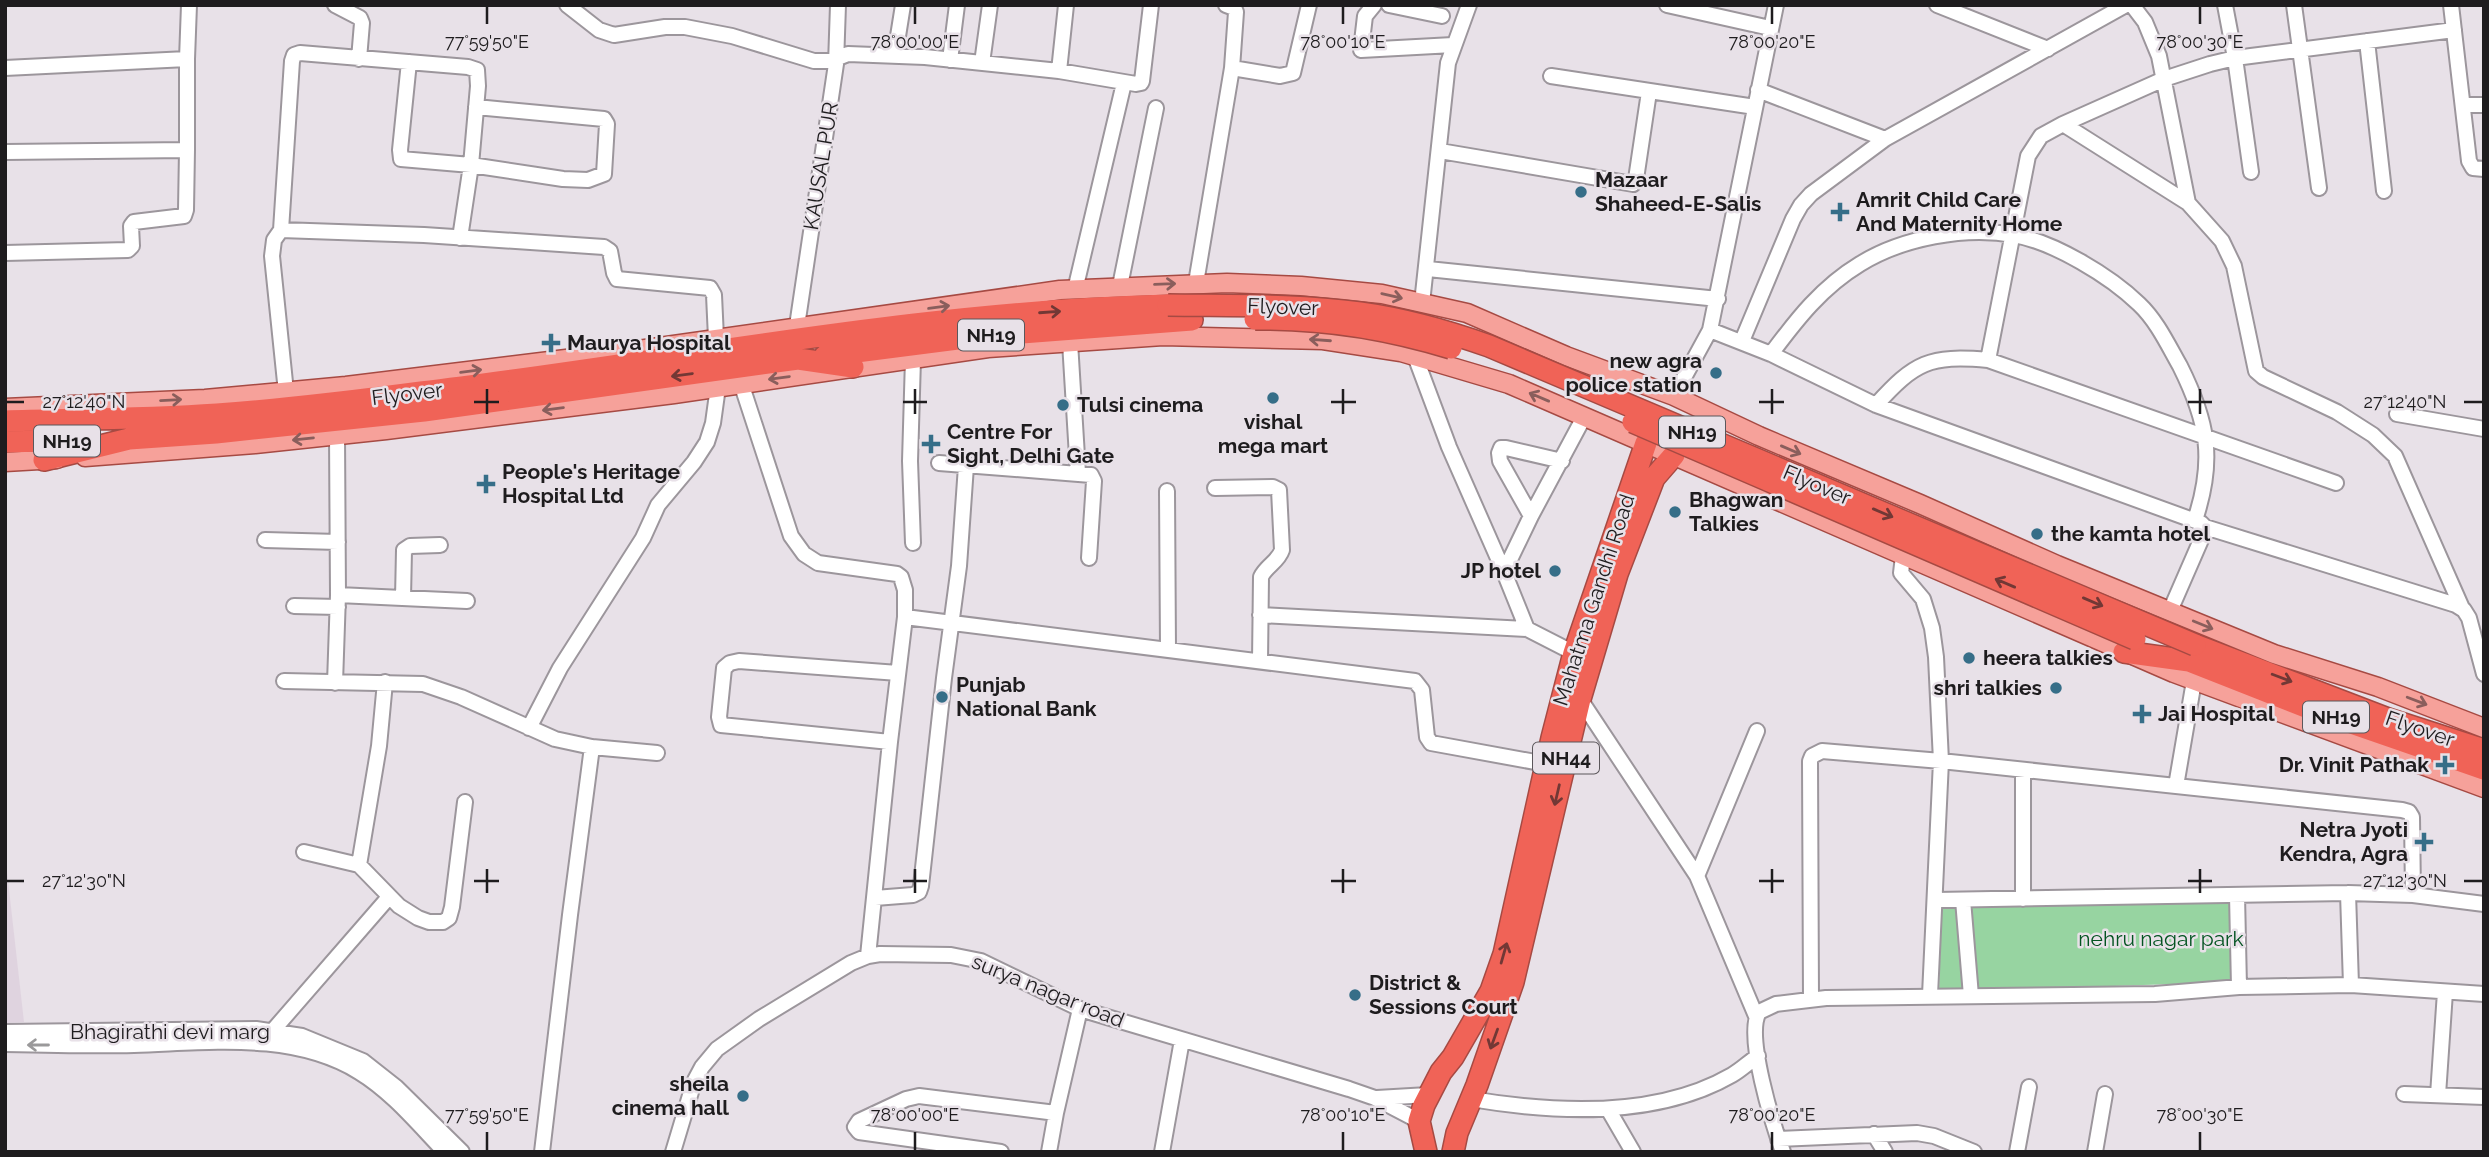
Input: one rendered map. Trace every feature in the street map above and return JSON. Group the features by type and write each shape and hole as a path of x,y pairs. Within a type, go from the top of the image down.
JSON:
{"highway":[{"name":"Flyover","path":"5,421 36,414 214,414 297,407 424,392 918,323 1053,311 1168,305 1286,306 1362,313 1452,333 1489,345 2193,662"},
{"name":"Flyover","path":"798,359 981,336 1192,320 1263,319 1341,325 1415,338 1485,358 2130,645 2388,719 2484,750"},
{"name":"NH19","path":"5,442 129,439 216,433 413,412 798,359"},
{"path":"798,359 853,368"},
{"path":"44,460 129,439"},
{"name":"Mahatma Gandhi Road","path":"1422,1135 1428,1095 1491,991 1504,954 1546,764 1574,653 1646,443"},
{"name":"Mahatma Gandhi Road","path":"1455,1142 1513,982 1580,699 1617,574 1654,478 1674,455"},
{"name":"NH19","path":"2193,662 2311,709 2484,769"},
{"path":"1452,1058 1482,1071"},
{"name":"NH44","path":"1422,1135 1455,1142"}],"main road":[{"path":"5,408 36,414 286,392 578,358 797,326 1120,286 1227,283 1301,286 1382,294 1467,313 1566,356 1674,396 2057,565 2274,654 2378,687 2484,727"},
{"path":"5,462 255,444 337,435 661,396 988,348 1163,335 1323,340 1401,352 1509,384 1925,566 2130,645"},
{"path":"1604,425 1627,379"},
{"path":"1708,470 1729,422"},
{"path":"2193,662 2484,788"}],"street":[{"path":"5,253 128,250 132,246 131,226 134,222 184,216 189,5"},
{"path":"335,5 360,18 362,23 359,58"},
{"path":"567,5 599,30 609,34 685,27 732,36 814,61 825,61 848,54 895,55 1059,71 1124,83 1142,82 1151,5"},
{"name":"KAUSAL PUR","path":"797,326 837,57 838,5"},
{"path":"895,55 903,5"},
{"path":"950,60 957,5"},
{"path":"982,63 990,5"},
{"path":"1059,71 1066,5"},
{"path":"1196,283 1232,68 1236,12 1234,8 1226,5"},
{"path":"1232,68 1280,76 1293,73 1309,5"},
{"path":"1374,5 1365,16 1360,50 1454,45"},
{"path":"1389,5 1442,16"},
{"path":"1422,303 1428,269 1448,63 1469,5"},
{"path":"1667,5 1770,28"},
{"path":"1674,396 1710,330 1776,5"},
{"path":"1937,5 2048,49"},
{"path":"1742,341 1793,219 1811,194 1885,139 2126,5"},
{"path":"2132,5 2153,37 2188,203"},
{"path":"2225,5 2251,172"},
{"path":"2294,5 2319,188"},
{"path":"2451,5 2470,164 2473,168 2484,169"},
{"path":"1988,360 2028,156 2042,136 2164,79 2210,64 2235,58 2454,30"},
{"path":"2367,41 2384,191"},
{"path":"286,392 272,256 274,240 281,230 294,55 300,53 475,69 478,73 471,165 460,238"},
{"path":"5,68 187,59"},
{"path":"409,62 400,158 580,180 600,177 605,171 607,124 604,119 476,107"},
{"path":"1551,76 1755,107"},
{"path":"1075,290 1124,83"},
{"path":"1758,90 1885,139"},
{"path":"1440,151 1633,184 1649,92"},
{"path":"2463,106 2484,104"},
{"path":"1120,286 1156,107"},
{"path":"2063,124 2188,203 2209,225 2229,253 2234,266 2256,371 2263,377 2337,412 2373,435 2395,456 2470,623 2484,674"},
{"path":"5,152 187,150"},
{"path":"281,230 604,247 611,253 617,279 710,288 714,295 716,338"},
{"path":"1771,354 1804,309 1842,276 1876,256 1900,246 1953,235 2014,235 2045,244 2099,274 2140,304 2162,332 2186,380 2206,437 2207,470 2200,523 2204,533 2170,611"},
{"path":"1428,269 1718,299"},
{"path":"1710,330 1771,354 1876,405 2200,523 2462,608"},
{"path":"1070,342 1078,473"},
{"path":"1415,356 1449,447 1527,629"},
{"path":"1876,405 1898,380 1931,361 1950,358 1988,360 2336,483"},
{"path":"913,359 910,461 913,543"},
{"path":"741,383 796,545 810,559 826,565 897,574 901,577 905,590 905,617 868,956"},
{"path":"528,728 560,668 645,534 658,505 694,462 710,435 718,387"},
{"path":"2397,414 2484,429"},
{"path":"1504,572 1584,416"},
{"path":"335,682 338,601 337,435"},
{"path":"1531,516 1500,461 1500,450 1517,449 1562,461"},
{"path":"939,463 1091,475 1094,481 1089,558"},
{"path":"875,898 913,895 920,890 953,622 966,466"},
{"path":"1215,488 1273,487 1279,490 1282,550 1279,558 1265,569 1261,577 1260,661"},
{"path":"1167,491 1168,650"},
{"path":"265,540 338,542"},
{"path":"403,598 404,550 410,546 440,545"},
{"path":"1903,556 1901,573 1919,592 1925,604 1935,643 1941,761 1930,995"},
{"path":"1919,592 1925,566"},
{"path":"294,606 403,598 467,601"},
{"path":"1260,615 1527,629 1574,653"},
{"path":"905,617 1415,681 1422,690 1427,737 1431,743 1546,764"},
{"path":"890,742 721,726 719,717 724,668 739,661 898,673"},
{"path":"2176,786 2193,662"},
{"path":"285,681 423,684 448,691 555,739 592,747 657,753"},
{"path":"359,865 379,746 385,682"},
{"path":"1580,699 1697,876 1756,1016 1758,1056 1780,1146 1874,1134 1927,1135 1974,1152"},
{"path":"1697,876 1757,731"},
{"path":"542,1152 592,747"},
{"path":"1811,998 1810,761 1812,756 1822,751 1941,761 2409,812 2413,822 2413,895"},
{"path":"2022,770 2022,899"},
{"path":"304,852 359,865 389,897 418,918 443,922 449,918 452,907 465,802"},
{"path":"1936,900 2348,894 2413,895 2484,904"},
{"path":"2348,894 2351,985"},
{"path":"2237,895 2239,987"},
{"path":"268,1037 389,897"},
{"path":"1963,900 1970,996"},
{"name":"surya nagar road","path":"673,1152 694,1082 717,1049 759,1019 868,956 909,953 951,955 981,961 1080,1009 1375,1098 1422,1135"},
{"path":"1756,1016 1763,1009 1776,1004 1811,998 2154,993 2239,987 2351,985 2484,994"},
{"path":"2438,1095 2445,992"},
{"path":"1049,1152 1080,1009"},
{"name":"Bhagirathi devi marg","path":"5,1032 214,1029 268,1037 302,1036 363,1061 396,1087 462,1152"},
{"path":"5,1044 130,1045 223,1042 268,1037 358,1072 400,1105 445,1152"},
{"path":"1162,1152 1182,1040"},
{"path":"1471,1099 1519,1107 1608,1109 1674,1097 1711,1085 1734,1074 1758,1056"},
{"path":"2017,1152 2029,1087"},
{"path":"2095,1152 2105,1094"},
{"path":"2404,1094 2484,1097"},
{"path":"1375,1098 1428,1095"},
{"path":"1001,1152 859,1132 856,1127 857,1122 869,1116 919,1096 1056,1113"},
{"path":"1608,1109 1633,1152"},
{"path":"1874,1134 1885,1152"}],"shaded area":[{"path":"5,854 24,1022 5,1023"}],"green space":[{"name":"nehru nagar park","path":"2232,890 2232,982 1939,992 1942,901"}],"place":[{"name":"Mazaar Shaheed-E-Salis","path":"1581,192"},
{"name":"Amrit Child Care And Maternity Home","path":"1840,212"},
{"name":"Maurya Hospital","path":"551,343"},
{"name":"new agra police station","path":"1716,373"},
{"name":"vishal mega mart","path":"1273,398"},
{"name":"Tulsi cinema","path":"1063,405"},
{"name":"Centre For Sight, Delhi Gate","path":"931,444"},
{"name":"People's Heritage Hospital Ltd","path":"486,484"},
{"name":"Bhagwan Talkies","path":"1675,512"},
{"name":"the kamta hotel","path":"2037,534"},
{"name":"JP hotel","path":"1555,571"},
{"name":"heera talkies","path":"1969,658"},
{"name":"shri talkies","path":"2056,688"},
{"name":"Punjab National Bank","path":"942,697"},
{"name":"Jai Hospital","path":"2142,714"},
{"name":"Dr. Vinit Pathak","path":"2445,765"},
{"name":"Netra Jyoti Kendra, Agra","path":"2424,842"},
{"name":"District & Sessions Court","path":"1355,995"},
{"name":"sheila cinema hall","path":"743,1096"}]}
